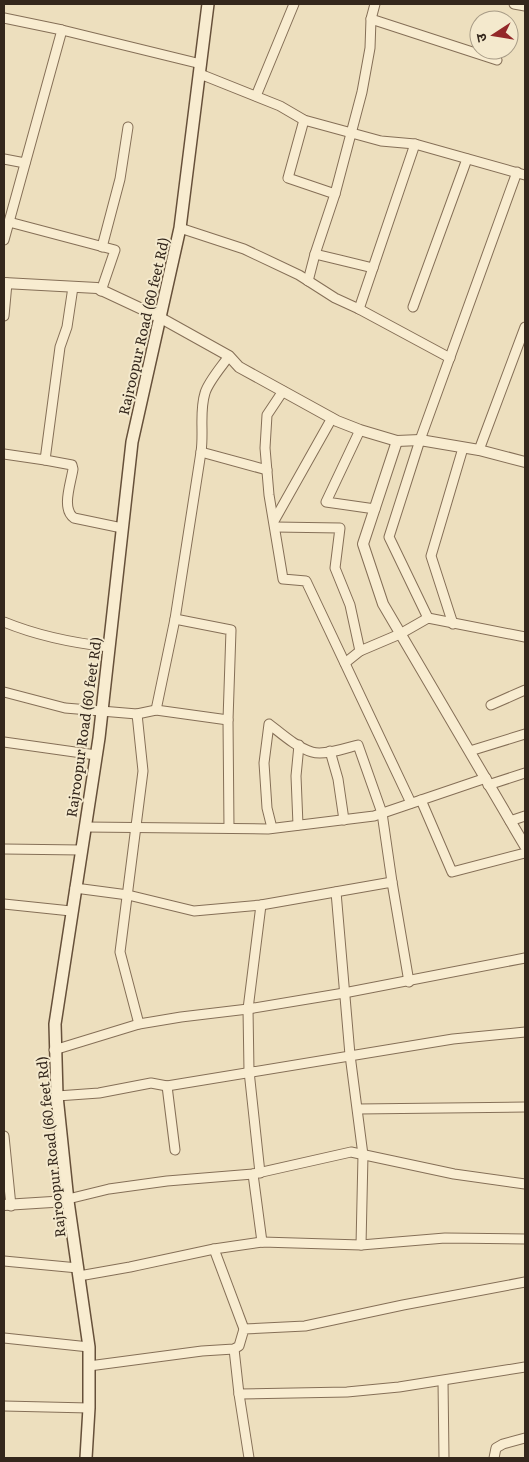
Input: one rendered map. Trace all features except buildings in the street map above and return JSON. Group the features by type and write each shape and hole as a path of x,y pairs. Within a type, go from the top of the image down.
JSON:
{"main road":[{"name":"Rajroopur Road (60 feet Rd)","path":"86,1458 89,1408 89,1347 68,1200 57,1096 54,1050 55,1024 102,711 132,442 180,228 208,4"}],"street":[{"path":"256,96 294,4"},
{"path":"308,281 362,92 368,56 371,19 375,4"},
{"path":"514,4 525,6"},
{"path":"4,18 62,30 200,69 280,106 304,120 350,134 381,141 415,144 521,174 420,440 389,537 428,618"},
{"path":"371,19 469,51"},
{"path":"4,240 62,30"},
{"path":"304,120 288,178 334,194"},
{"path":"102,247 120,179 128,127"},
{"path":"359,309 415,144"},
{"path":"4,158 25,163"},
{"path":"413,307 467,159"},
{"path":"9,222 115,250 101,290"},
{"path":"180,228 244,249 299,275 335,298 450,358"},
{"path":"315,254 373,268"},
{"path":"4,316 5,283 97,288 159,317 229,356 239,367 332,418 360,430 397,441 420,440 479,450 525,462"},
{"path":"45,460 60,347 67,327 73,287"},
{"path":"479,450 525,327"},
{"path":"156,710 175,619 201,452 203,436 201,423 205,392 229,356"},
{"path":"283,391 267,415 265,448 274,524 284,580 306,581 411,803"},
{"path":"274,524 332,418"},
{"path":"360,430 326,502 375,509"},
{"path":"397,441 363,544 383,604 525,846"},
{"path":"453,624 431,556 463,448"},
{"path":"201,452 267,470"},
{"path":"4,454 72,465 67,508 69,515 74,518 122,528"},
{"path":"274,524 340,528 335,568 350,605 360,651"},
{"path":"344,663 360,651 400,634 428,618 525,636"},
{"path":"175,619 231,630 228,720 229,828"},
{"path":"4,622 29,632 79,644 109,647"},
{"path":"491,705 525,690"},
{"path":"4,692 65,708 137,714 156,710 228,720"},
{"path":"137,714 143,771 120,952 139,1024"},
{"path":"272,828 267,808 264,763 269,724 291,742 313,753 358,745 382,813 409,982"},
{"path":"470,751 525,734"},
{"path":"4,742 96,755"},
{"path":"298,825 296,776 299,745"},
{"path":"330,751 338,780 344,820"},
{"path":"85,827 272,828 344,820 374,816 421,800 525,773"},
{"path":"421,800 452,872 525,853"},
{"path":"510,821 525,816"},
{"path":"4,849 81,850"},
{"path":"75,888 128,895 194,911 261,904 392,882"},
{"path":"336,892 350,1055 363,1155 362,1245"},
{"path":"4,904 71,911"},
{"path":"261,904 248,1009 249,1071 262,1242"},
{"path":"54,1050 139,1024 181,1016 248,1009 344,994 525,958"},
{"path":"57,1096 99,1093 151,1084 167,1086 249,1071 453,1039 525,1032"},
{"path":"167,1086 175,1150"},
{"path":"358,1109 525,1106"},
{"path":"4,1136 7,1206 68,1200 109,1189 167,1181 257,1173 351,1152 454,1174 525,1184"},
{"path":"4,1261 79,1272 262,1242 362,1245 445,1238 525,1239"},
{"path":"89,1366 234,1349 239,1346 244,1329 214,1249"},
{"path":"244,1329 305,1326 525,1282"},
{"path":"4,1338 89,1347"},
{"path":"234,1349 249,1458"},
{"path":"239,1394 347,1392 443,1381 525,1367"},
{"path":"443,1381 444,1458"},
{"path":"4,1406 89,1408"},
{"path":"494,1458 496,1448 525,1438"}]}
